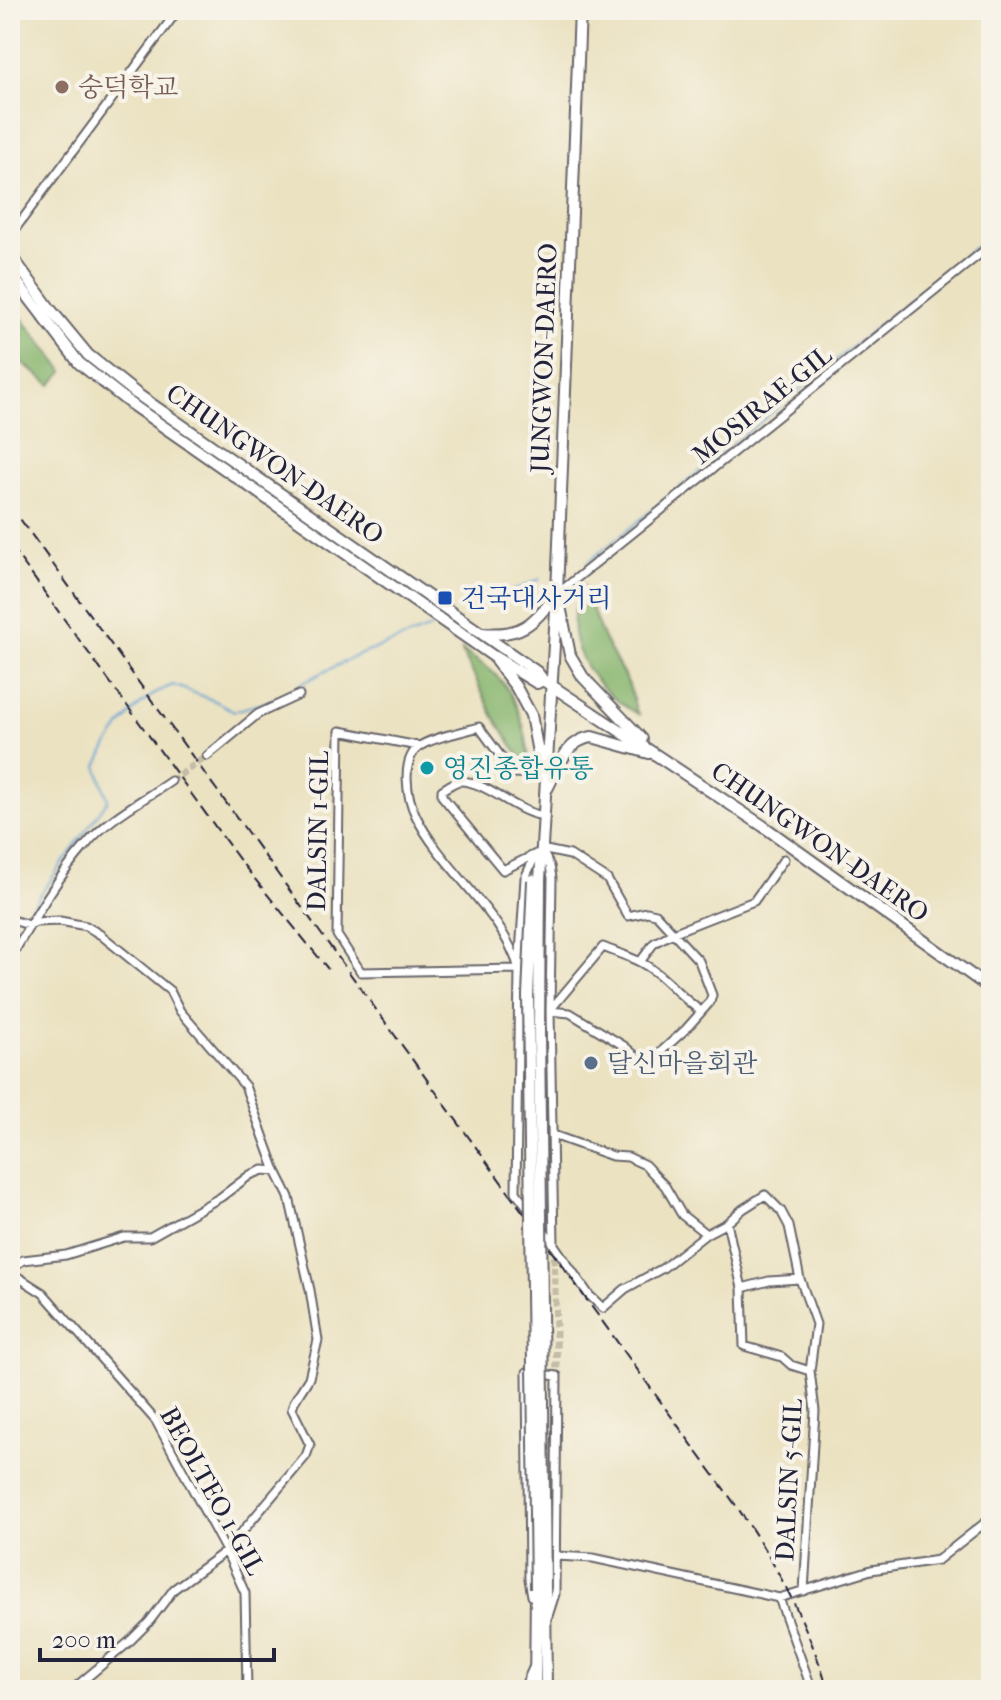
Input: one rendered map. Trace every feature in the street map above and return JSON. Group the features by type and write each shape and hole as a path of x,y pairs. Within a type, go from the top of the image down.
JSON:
{"street":[{"path":"10,236 178,10"},
{"name":"JUNGWON-DAERO","path":"540,1589 537,880 546,714 553,686 580,10"},
{"name":"MOSIRAE-GIL","path":"557,594 991,245"},
{"name":"CHUNGWON-DAERO","path":"10,254 50,309 97,363 157,408 537,672 543,680 763,826 991,989"},
{"name":"CHUNGWON-DAERO","path":"10,273 61,342 90,372 335,548 493,656 537,683 543,680"},
{"path":"480,633 513,633 524,629 535,621 557,594"},
{"path":"557,594 575,665 592,690 660,756"},
{"path":"493,656 516,687 531,715 542,774"},
{"path":"207,756 258,714 299,695"},
{"name":"JUNGWON-DAERO","path":"538,852 551,716 549,708"},
{"name":"DALSIN 1-GIL","path":"519,969 361,972 337,935 340,731 418,746 479,727 513,773 542,774"},
{"path":"544,794 565,752 583,738 592,737 660,756"},
{"path":"418,746 409,760 408,777 415,815 436,847 482,904 515,955 519,969"},
{"path":"10,959 29,925 86,844 106,825 171,781"},
{"path":"539,815 522,812 472,784 457,781 442,790 442,796 503,870 538,852 570,855 607,879 628,916 647,912 656,914 699,961 712,995 710,1002 686,1029 646,1065 624,1046 570,1013 550,1011"},
{"path":"538,852 525,878 519,969 516,1192 554,1245"},
{"path":"538,852 550,866 552,878 550,1011 554,1245"},
{"path":"640,962 654,943 754,901 784,859"},
{"path":"12,920 29,925 60,921 86,926 101,935 170,991 180,1011 245,1086 276,1171 289,1197 318,1340 309,1378 292,1409 310,1445 306,1456 226,1551 174,1589 129,1642 72,1690"},
{"path":"550,1011 603,947 640,962 681,992 684,1001 701,1011"},
{"path":"553,1135 645,1165 665,1186 682,1215 706,1234"},
{"path":"10,1270 23,1260 66,1255 124,1237 150,1237 221,1197 250,1175 263,1170 276,1171"},
{"name":"DALSIN 5-GIL","path":"554,1245 589,1295 603,1308 625,1289 663,1268 706,1234 727,1223 765,1195 781,1211 789,1226 800,1279 816,1324 810,1371 815,1411 804,1591"},
{"name":"DALSIN 5-GIL","path":"727,1223 742,1288 744,1346 782,1357 791,1365 810,1371"},
{"name":"BEOLTEO 1-GIL","path":"10,1270 43,1293 156,1421 226,1551 245,1593 247,1690"},
{"path":"742,1288 769,1281 800,1279"},
{"path":"536,1613 529,1579 527,1372 557,1376 555,1594 545,1625"},
{"path":"556,1556 593,1558 779,1598 871,1570 938,1560 991,1518"},
{"path":"535,1690 536,1613 540,1589"},
{"path":"540,1589 545,1625 546,1690"},
{"path":"779,1598 812,1690"},
{"path":"523,1690 535,1662"}],"green space":[{"path":"10,303 64,371 51,385 10,353"},
{"path":"584,586 601,633 629,685 640,715 623,705 594,678 576,644 576,606"},
{"path":"461,649 492,671 516,704 526,739 529,762 526,764 493,715"}],"waterway":[{"path":"587,563 991,234"},
{"path":"471,609 540,579"},
{"path":"25,921 32,906 108,800 97,766 119,729 148,698 173,685 234,711 288,696 300,684 356,656 431,628"},
{"path":"10,946 22,927"}],"tunnel":[{"path":"171,781 207,756"},
{"path":"554,1246 557,1376"}],"railway":[{"path":"10,505 737,1507 790,1595 811,1641 828,1690"},
{"path":"10,545 241,862 328,969"}],"place":[{"name":"숭덕학교","path":"62,87"},
{"name":"건국대사거리","path":"445,598"},
{"name":"영진종합유통","path":"427,768"},
{"name":"달신마을회관","path":"591,1063"}]}
